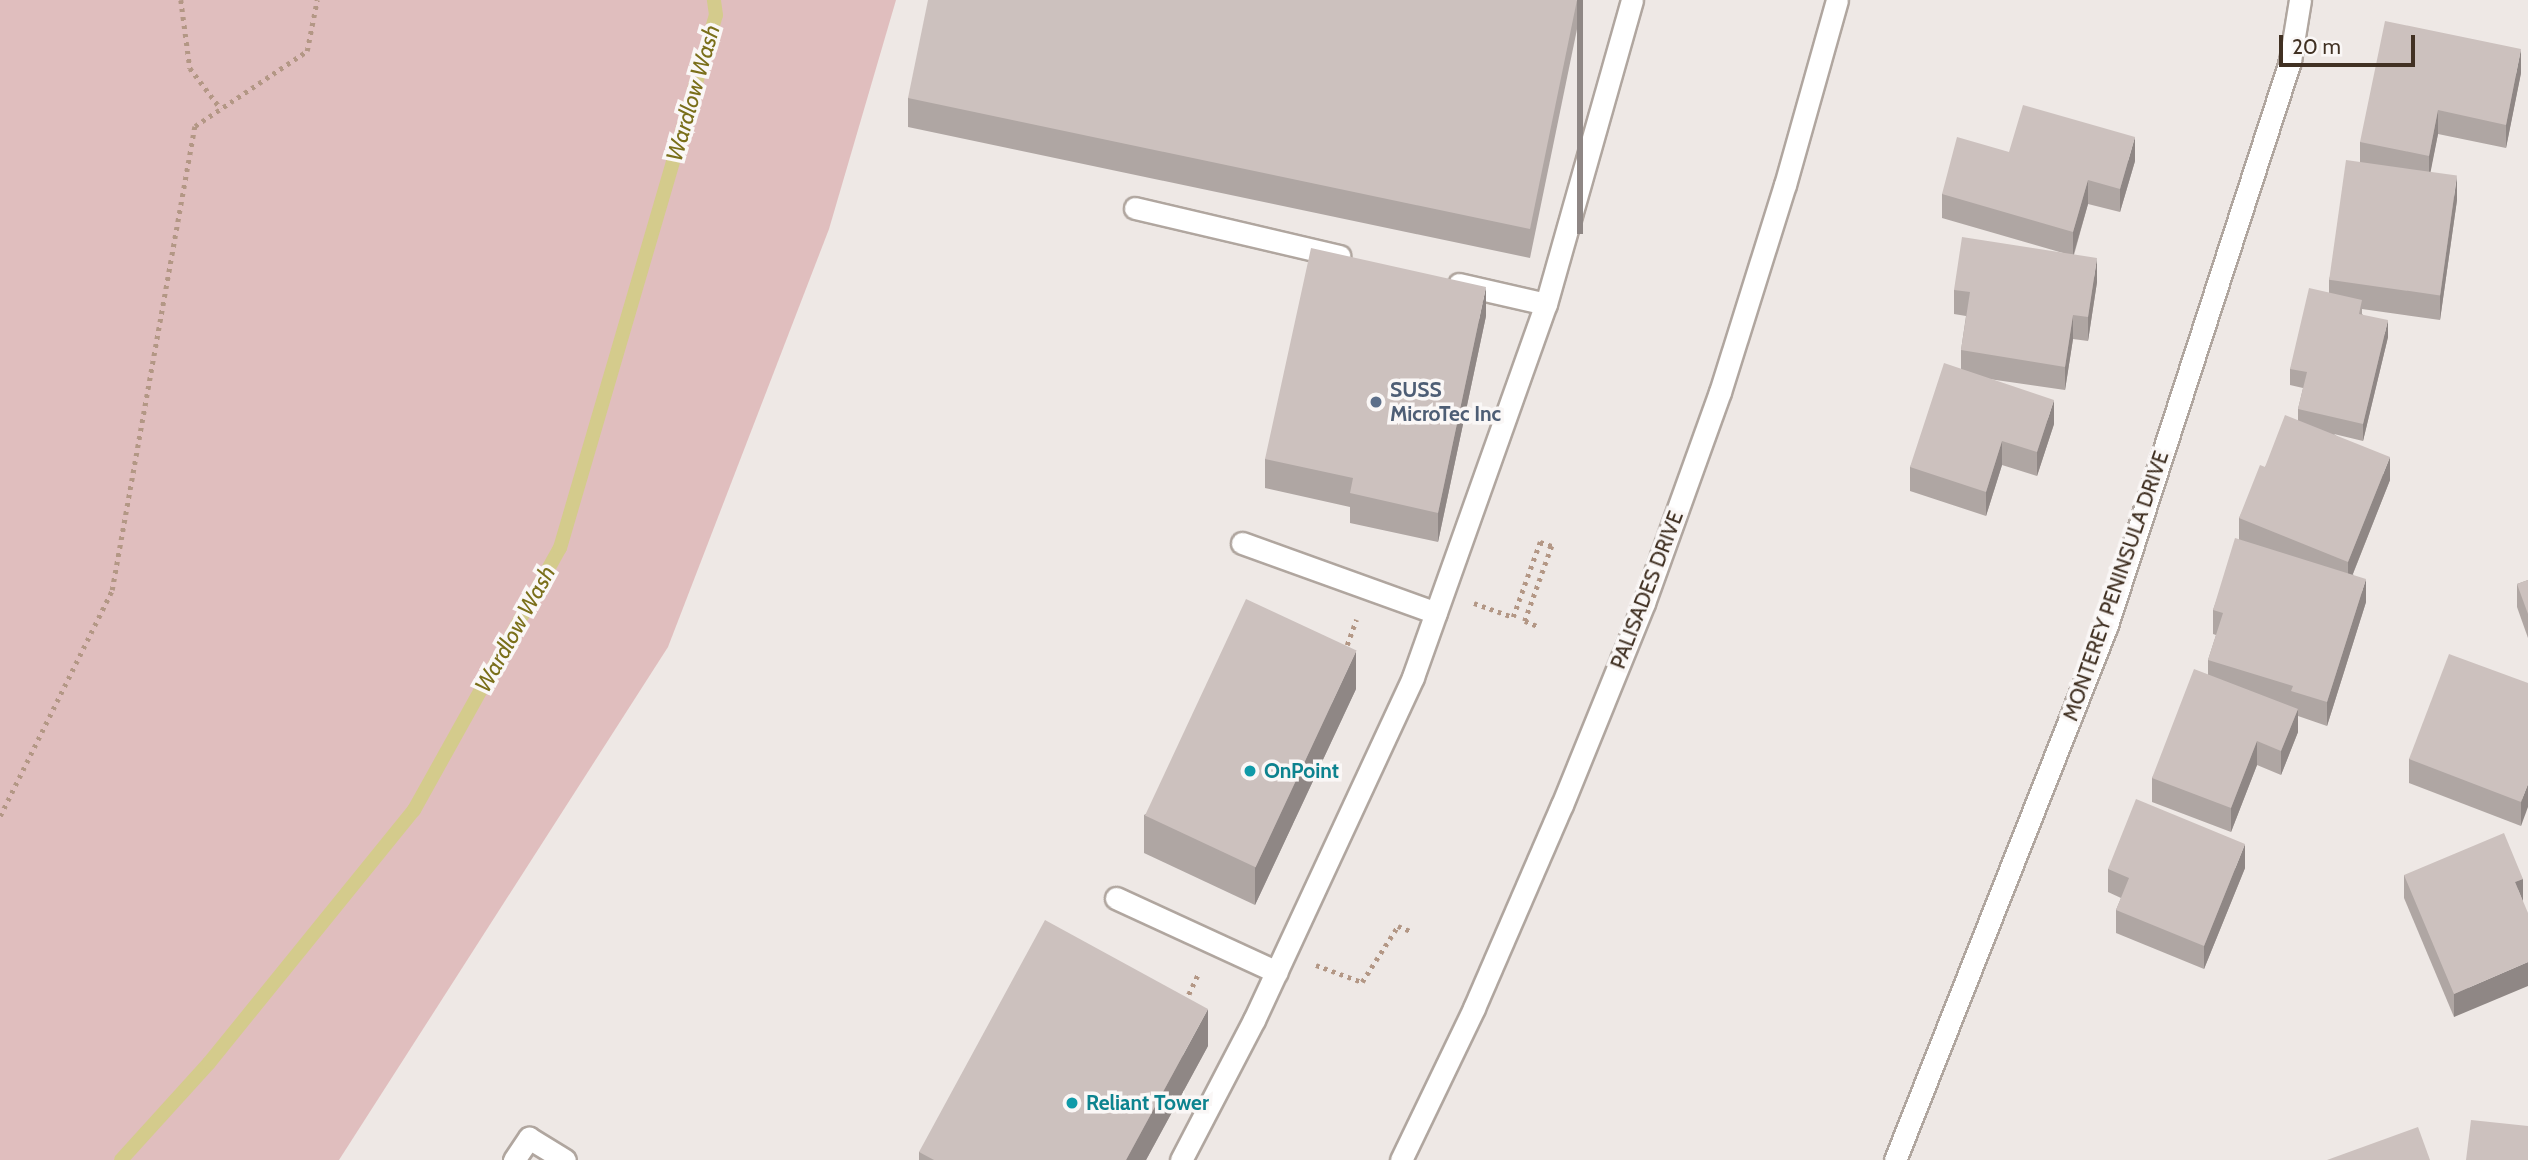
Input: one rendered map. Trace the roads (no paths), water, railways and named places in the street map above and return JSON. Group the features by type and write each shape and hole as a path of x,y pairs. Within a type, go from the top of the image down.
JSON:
{"street":[{"path":"1181,1160 1277,972 1412,677 1546,304 1632,0"},
{"name":"PALISADES DRIVE","path":"1401,1160 1474,1008 1562,805 1644,603 1724,379 1785,185 1837,0"},
{"name":"MONTEREY PENINSULA DRIVE","path":"1895,1160 2107,625 2290,61 2300,0"},
{"path":"1135,208 1360,261"},
{"path":"1440,279 1546,304"},
{"path":"1242,542 1436,613"},
{"path":"1116,898 1277,972"},
{"path":"514,1160 529,1138 565,1160"}],"waterway":[{"name":"Wardlow Wash","path":"121,1160 209,1063 414,810 560,548 716,15 714,0"}],"place":[{"name":"SUSS MicroTec Inc","path":"1376,402"},
{"name":"OnPoint","path":"1250,771"},
{"name":"Reliant Tower","path":"1072,1103"}]}
